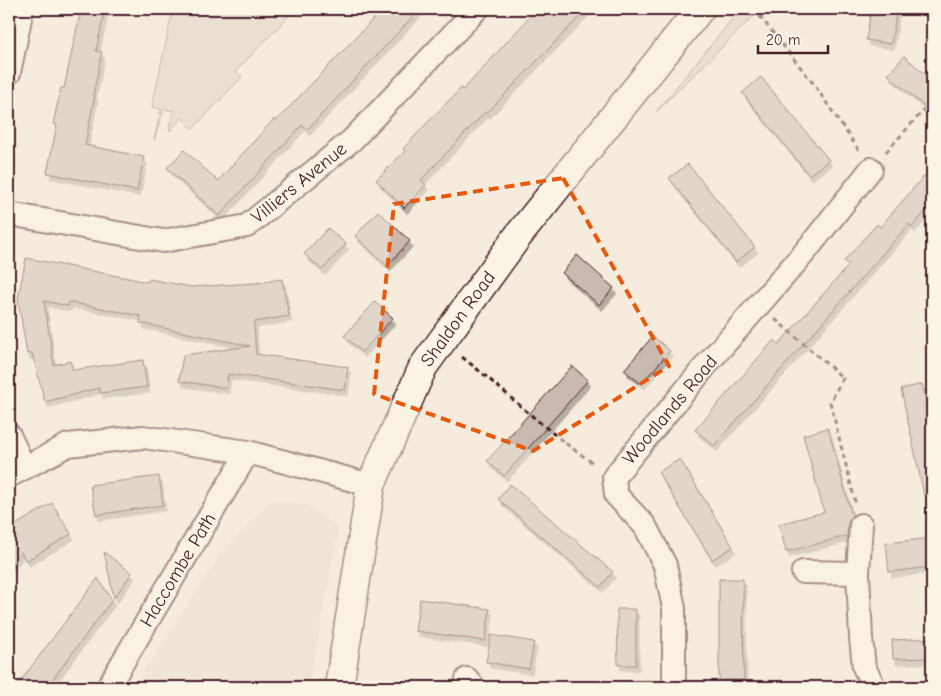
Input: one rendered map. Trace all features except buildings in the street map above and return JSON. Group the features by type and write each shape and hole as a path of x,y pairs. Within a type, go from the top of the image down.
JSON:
{"street":[{"path":"9,73 22,9"},
{"name":"Villiers Avenue","path":"9,214 163,241 247,226 352,140 477,9"},
{"name":"Shaldon Road","path":"339,687 371,485 423,367 518,236 700,9"},
{"name":"Woodlands Road","path":"674,687 674,608 665,565 645,526 616,495 614,477 707,364 805,252 871,169"},
{"path":"9,435 16,471 68,445 142,437 248,452 371,485"},
{"name":"Haccombe Path","path":"108,687 248,452"},
{"path":"861,525 858,572 861,638 864,667 874,687"},
{"path":"803,572 858,572"}],"path":[{"path":"754,9 813,83 871,169 932,100"},
{"path":"758,306 843,378 830,402 861,525"},
{"path":"442,341 488,377 568,447 614,477"}],"highlighted area":[{"path":"563,178 669,366 533,451 374,394 394,204"}],"shaded area":[{"path":"173,9 296,9 236,71 242,77 193,129 182,118 170,131 169,125 174,111 164,109 154,140 161,109 152,107"},
{"path":"751,10 755,15 656,112 737,13"},
{"path":"273,500 306,504 339,528 309,687 134,687 221,553"}]}
